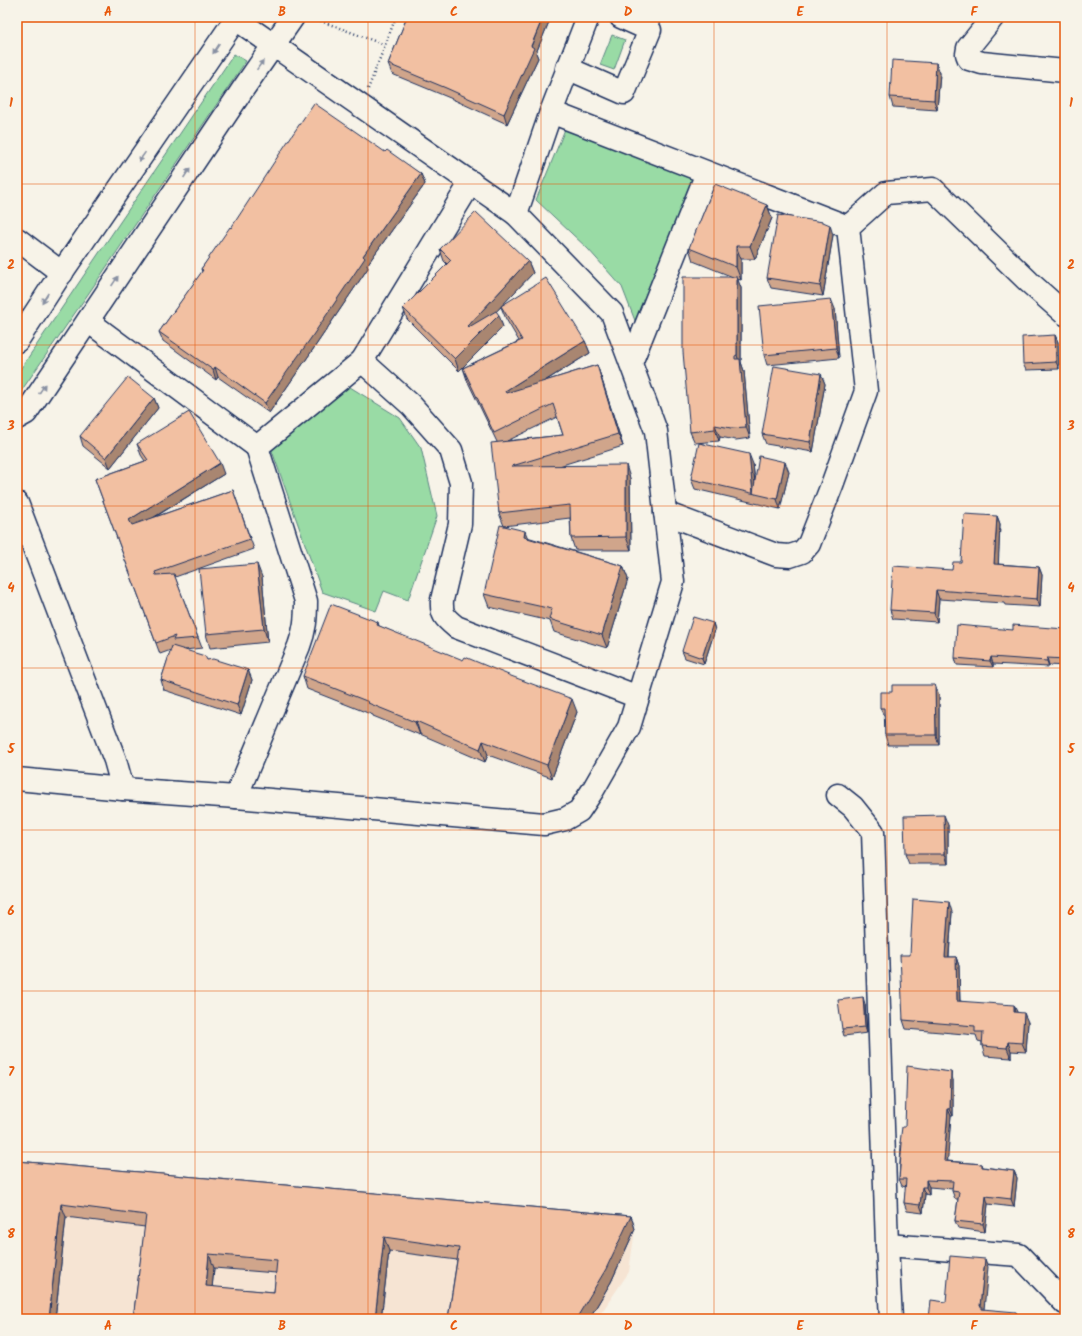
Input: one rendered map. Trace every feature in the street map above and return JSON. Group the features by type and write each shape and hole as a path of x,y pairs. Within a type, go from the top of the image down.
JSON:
{"street":[{"path":"516,214 567,68 588,17"},
{"path":"567,68 624,93 650,30 621,17"},
{"path":"993,17 968,48 967,54 969,60 982,63 1065,71"},
{"path":"17,341 237,18 516,214 612,313 656,431 673,582 629,727 593,790 578,811 566,819 544,824 17,779"},
{"path":"17,418 26,413 274,45 303,18"},
{"path":"551,112 848,227"},
{"path":"631,363 707,173"},
{"path":"257,447 362,361 471,182"},
{"path":"848,227 886,193 933,189 1029,282 1065,314"},
{"path":"665,513 776,555 790,556 802,552 808,544 832,485 866,391 848,227"},
{"path":"17,238 62,273"},
{"path":"88,321 257,447 306,601 305,631 236,797"},
{"path":"362,361 411,405 451,450 461,483 460,524 442,600 441,610 445,619 456,627 638,697"},
{"path":"17,503 115,760 123,789"},
{"path":"838,795 854,807 873,832 890,1319"},
{"path":"887,1245 1019,1255 1065,1303"}],"path":[{"path":"361,106 396,17"},
{"path":"303,18 385,45"}],"shaded area":[{"path":"17,1163 635,1229 629,1272 597,1319 17,1319"}],"green space":[{"path":"612,35 625,40 614,70 600,65"},
{"path":"234,54 246,61 17,397 17,374"},
{"path":"570,117 694,168 696,182 639,331 622,287 588,249 536,200"},
{"path":"329,374 400,418 421,448 437,516 408,600 384,591 376,611 322,592 271,448"}],"building":[{"path":"407,17 543,17 531,46 534,48 504,114 388,64"},
{"path":"892,60 936,63 934,100 890,97"},
{"path":"314,103 385,152 387,150 421,174 363,256 365,258 265,403 215,367 213,370 159,332 203,270 201,269 230,227 231,228"},
{"path":"715,184 767,205 750,246 736,246 736,267 689,248"},
{"path":"476,212 528,261 468,326 469,327 496,311 499,315 455,359 403,308 451,260 440,249"},
{"path":"778,215 823,222 830,225 820,286 767,278"},
{"path":"683,277 737,277 737,355 735,356 735,359 740,359 746,427 731,428 715,425 715,429 690,432 683,352"},
{"path":"546,278 585,341 505,391 506,393 597,365 618,434 512,466 626,465 626,537 571,538 570,505 499,513 491,443 563,435 553,404 494,433 463,368 522,340 501,306"},
{"path":"831,299 836,348 764,355 759,306"},
{"path":"1055,335 1056,362 1023,364 1022,337"},
{"path":"774,366 821,374 810,442 762,434"},
{"path":"128,377 154,398 106,458 80,436"},
{"path":"189,412 220,463 129,520 132,525 233,490 250,539 155,572 156,575 174,574 198,638 173,640 175,636 156,643 95,479 148,460 137,444"},
{"path":"699,443 749,454 753,493 759,456 785,462 777,499 691,479"},
{"path":"964,514 997,516 994,564 1039,567 1037,599 936,590 934,613 890,610 893,566 952,570 953,562 961,562"},
{"path":"500,525 525,531 524,537 623,566 602,635 549,619 552,609 484,594"},
{"path":"257,564 264,629 206,634 199,569"},
{"path":"331,604 378,622 377,625 463,660 465,657 572,699 547,765 483,741 480,749 416,721 415,722 303,676"},
{"path":"693,617 713,623 702,658 682,651"},
{"path":"957,625 1013,630 1013,625 1065,629 1065,659 1047,658 1047,661 991,657 990,661 955,658"},
{"path":"172,646 205,656 207,660 213,659 248,670 237,705 161,680"},
{"path":"892,685 935,685 936,735 885,735 884,708 880,708 880,692 892,692"},
{"path":"944,815 945,854 905,854 904,816"},
{"path":"913,899 949,902 945,957 956,957 957,1001 1014,1005 1014,1012 1024,1013 1022,1043 1008,1042 1007,1048 982,1046 983,1032 975,1032 975,1026 903,1020 900,955 910,955"},
{"path":"863,997 865,1027 842,1029 838,1000"},
{"path":"907,1066 951,1072 950,1109 948,1109 944,1161 982,1164 982,1167 1014,1171 1011,1199 986,1196 983,1224 955,1221 959,1192 952,1191 953,1181 926,1180 926,1187 922,1187 920,1205 904,1203 906,1179 899,1179 902,1143 900,1143 902,1127 905,1127"},
{"path":"17,1161 631,1216 606,1269 576,1319 448,1319 459,1248 384,1237 375,1319 133,1319 146,1215 61,1204 49,1319 17,1319","holes":["209,1254 277,1260 274,1292 206,1286"]},
{"path":"1065,1215 1065,1247 1063,1247"},
{"path":"950,1256 985,1259 980,1306 982,1306 982,1309 1016,1312 1016,1319 929,1319 931,1300 946,1302"}]}
